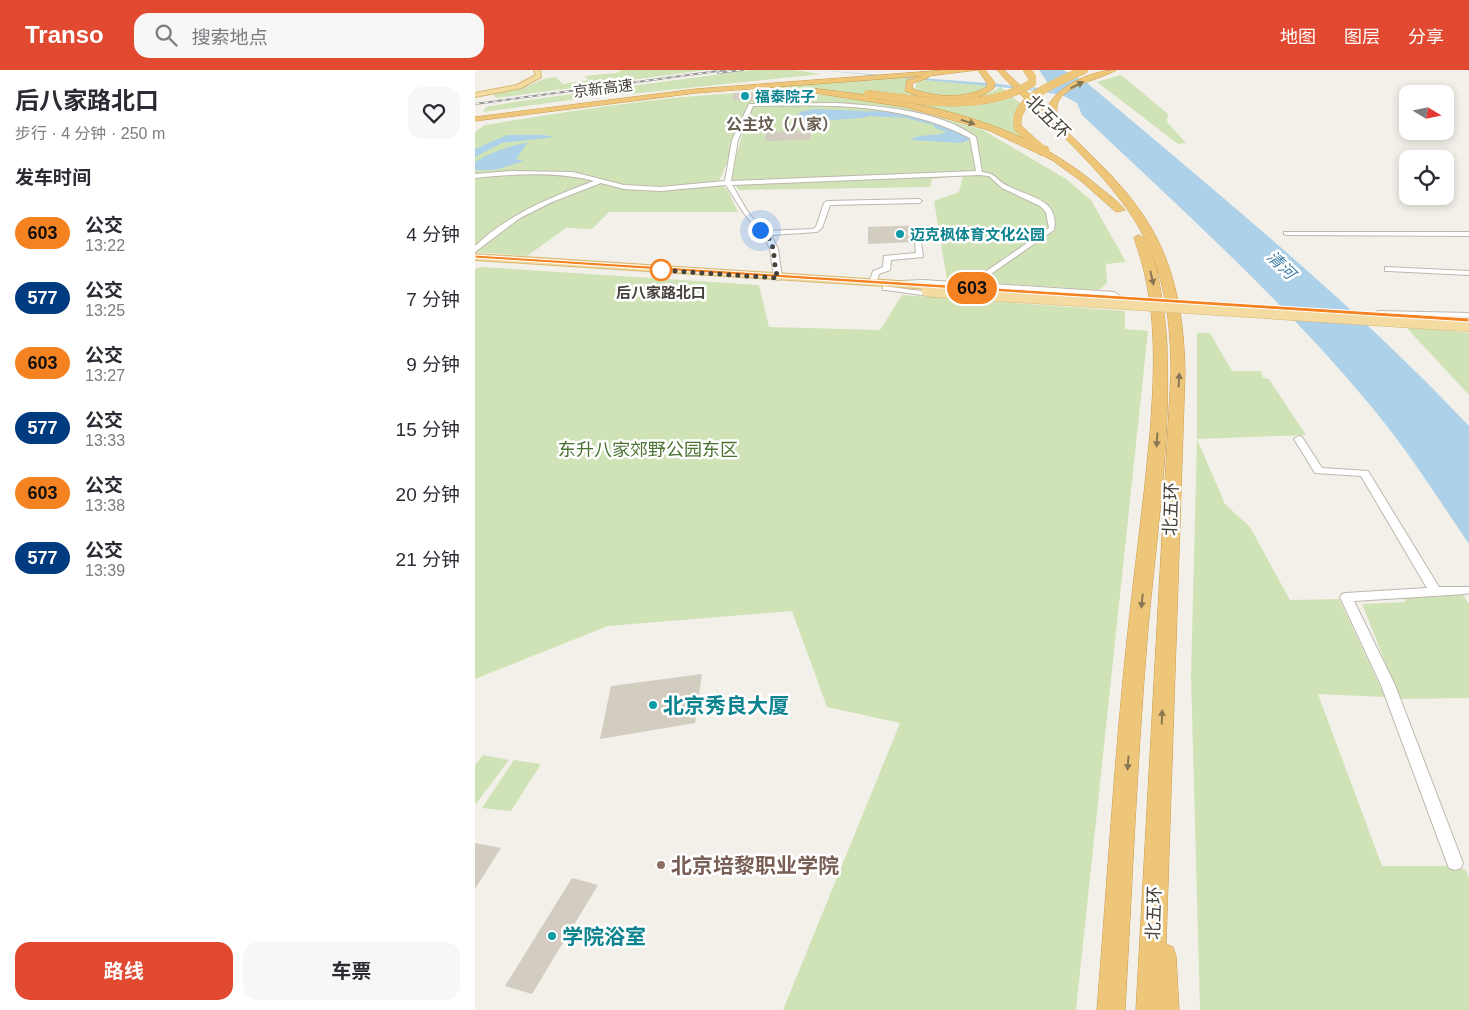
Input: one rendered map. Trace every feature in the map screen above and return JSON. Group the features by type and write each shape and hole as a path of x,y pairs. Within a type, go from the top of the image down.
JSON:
{"highway":[{"path":"836,74 886,70"},
{"name":"京新高速","path":"475,118 679,90 836,74 974,70"},
{"path":"961,71 933,75 911,82 907,86 910,90 931,96 961,97 985,92 991,86 981,70"},
{"name":"北五环","path":"991,70 1056,124 1117,188 1147,228 1155,245 1175,307 1180,378 1175,422 1150,1010"},
{"name":"北五环","path":"1000,70 1085,166 1135,230 1146,253 1156,296 1162,340 1155,478 1137,641 1111,1010"},
{"path":"659,95 748,90 818,91 948,101 1002,97 1022,91 1032,83 1033,76 1027,70"},
{"path":"1084,70 1046,88 1022,107 1017,116 1018,128 1045,152 1080,175 1120,210"},
{"path":"1056,124 1053,104 1058,95 1110,71"},
{"name":"京新高速","path":"475,118 659,95 924,72"},
{"path":"511,112 708,81"},
{"path":"869,96 968,122 1002,133 1045,152"},
{"path":"1158,821 1165,1010"}],"main road":[{"path":"475,95 527,84 539,76 537,70"},
{"path":"475,256 873,283 887,286"},
{"path":"475,261 1469,320"},
{"path":"928,288 1255,310 1469,328"}],"street":[{"path":"778,278 775,249 745,211 728,183 735,140 751,105 870,108 923,115 945,122 973,137 979,173"},
{"path":"475,176 542,173 573,174 624,187 660,189 728,183 979,173 991,175 999,186 1037,201 1048,210 1052,229 970,285"},
{"path":"475,250 503,224 532,208 600,181"},
{"path":"764,233 815,230 819,228 827,203 919,201"},
{"path":"1286,233 1469,234"},
{"path":"873,283 876,273 887,268 887,258 921,255 918,242"},
{"path":"1388,269 1469,273"},
{"path":"923,282 1114,294 1123,300 1115,305 927,294 887,286 923,282"},
{"path":"1257,308 1381,316 1469,315"},
{"path":"1381,316 1469,328"},
{"path":"1299,439 1319,471 1365,473 1435,591"},
{"path":"1455,863 1388,685 1347,597 1465,590"}],"green space":[{"path":"619,70 706,70 496,98 493,94 528,86 544,79 555,77 563,84 589,80 584,76 617,73 620,72"},
{"path":"750,70 794,70 821,74 621,95 614,94 483,112 486,107 514,102"},
{"path":"1121,75 1168,114 1167,122 1186,143 1178,144 1097,82"},
{"path":"894,77 915,79 907,82 904,89 919,95 941,98 972,98 1001,87 1021,104 1012,119 1017,132 1027,141 881,98 841,91 760,88"},
{"path":"923,80 987,85 986,88 969,94 950,97 922,92 915,87 917,82"},
{"path":"763,92 824,95 896,105 983,130 1066,179 1091,200 1126,262 1106,264 1107,283 1099,290 947,280 934,201 959,192 963,176 932,179 930,187 739,190 730,180 744,128 754,105 765,96 753,104 719,181 728,191 738,212 609,212 592,229 566,228 527,256 475,252 475,132 485,125 658,100"},
{"name":"东升八家郊野公园东区","path":"482,267 759,285 769,327 880,330 902,295 1125,311 1125,329 1148,331 1076,1010 783,1010 900,723 827,707 792,611 608,626 475,679 475,269"},
{"path":"1405,326 1469,333 1469,395"},
{"path":"1197,333 1210,333 1232,371 1261,371 1263,378 1269,379 1306,435 1197,439"},
{"path":"1197,439 1225,504 1250,527 1290,600 1339,599 1385,697 1318,694 1382,866 1447,866 1466,870 1469,879 1469,1010 1200,1010 1191,676"},
{"path":"1463,595 1469,604 1469,698 1400,699 1362,604 1406,602 1403,598"},
{"path":"483,755 509,760 475,805 475,765"},
{"path":"514,760 541,764 511,811 482,808"}],"water":[{"name":"清河","path":"817,70 1000,84 1054,92 1039,70 1063,70 1086,82 1331,291 1469,426 1469,544 1397,439 1337,366 1231,256 1082,115 1077,103 1062,95 1022,89"},
{"path":"814,109 870,112 869,116 863,118 801,122 797,118 800,112"},
{"path":"935,122 966,136 970,140 961,143 910,140 918,136 947,132 935,128 933,123"},
{"path":"507,135 555,137 502,143 475,157 475,149"},
{"path":"528,142 516,159 524,161 495,170 475,170 475,162 481,158 514,145"}],"building":[{"name":"福泰院子","path":"772,92 756,101 733,100 733,93"},
{"path":"811,131 810,140 765,141 767,132"},
{"name":"迈克枫体育文化公园","path":"931,225 933,241 923,242 917,238 913,242 868,244 868,227"},
{"name":"北京秀良大厦","path":"702,674 695,723 600,739 611,686"},
{"path":"475,843 501,848 475,889"},
{"name":"学院浴室","path":"572,878 598,885 532,994 505,986"}],"waterway":[{"path":"1034,88 1070,94"},
{"path":"870,114 906,115 933,122"}],"railway":[{"path":"475,104 725,70"},
{"path":"718,73 743,70"}],"bus line":[{"name":"603","path":"475,257 778,278 1151,299 1469,320"}],"place":[{"name":"福泰院子","path":"745,96"},
{"name":"迈克枫体育文化公园","path":"900,234"},
{"name":"后八家路北口","path":"661,270"},
{"name":"北京秀良大厦","path":"653,705"},
{"name":"北京培黎职业学院","path":"661,865"},
{"name":"学院浴室","path":"552,936"}],"district":[{"name":"公主坟（八家）","path":"782,124"}],"route":[{"path":"661,270 659,270 778,278 776,274 775,249 767,234 760,230"}]}
